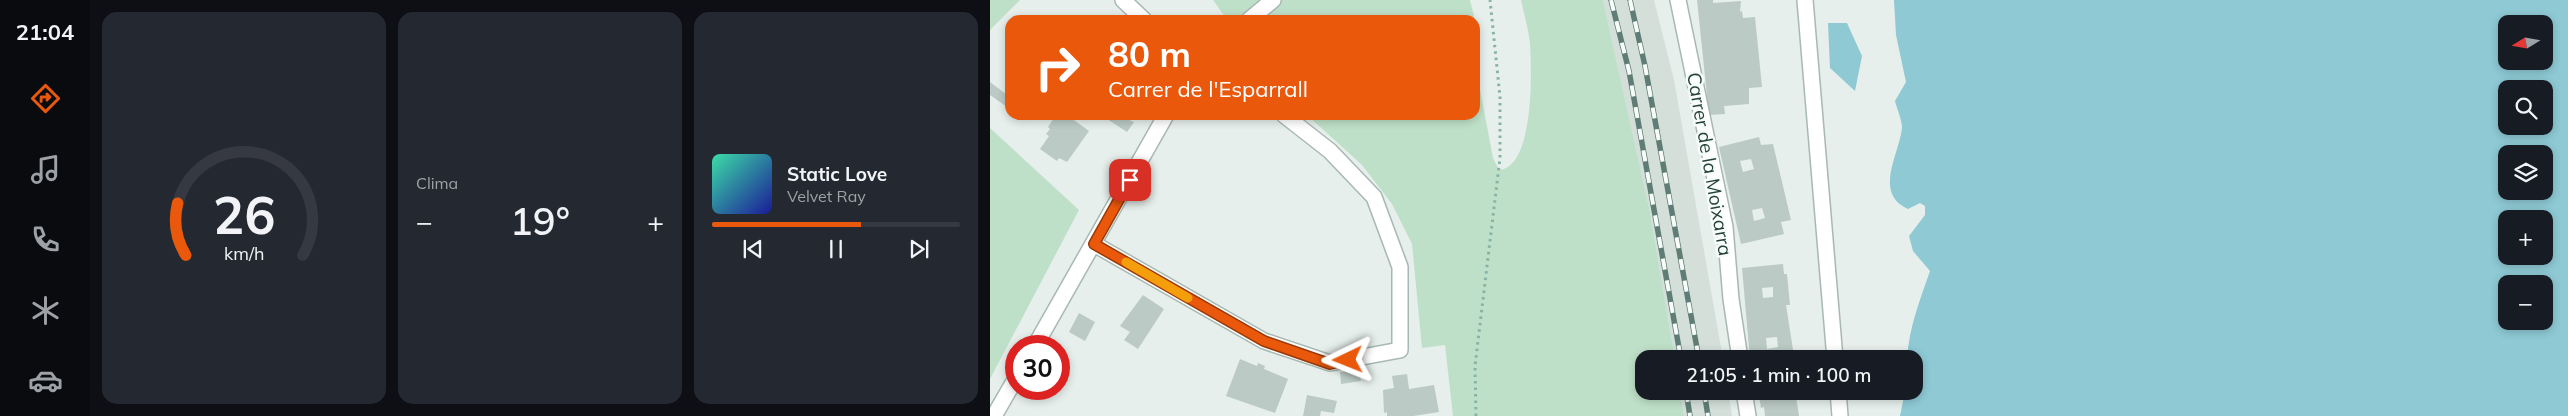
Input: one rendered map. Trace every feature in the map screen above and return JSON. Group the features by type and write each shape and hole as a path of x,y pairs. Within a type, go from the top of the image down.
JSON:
{"street":[{"path":"1123,0 1139,15"},
{"path":"1255,15 1273,0"},
{"name":"Carrer de la Moixarra","path":"1678,0 1725,227 1731,300 1739,350"},
{"path":"1805,0 1834,350"},
{"path":"1041,335 1163,120"},
{"path":"1094,244 1264,341 1330,364 1400,350 1400,267 1374,197 1330,151 1290,120"},
{"path":"994,416 1005,397"},
{"path":"1745,400 1748,416"},
{"path":"1839,400 1840,416"}],"path":[{"path":"1476,416 1475,366 1500,158 1500,96 1490,0"}],"shaded area":[{"path":"1603,0 1654,0 1674,80 1721,350 1673,350 1650,212"},
{"path":"1681,400 1729,400 1732,416 1684,416"}],"green space":[{"path":"990,0 1020,0 990,30"},
{"path":"1213,0 1470,0 1474,15 1224,15"},
{"path":"1521,0 1603,0 1650,212 1673,350 1635,350 1635,400 1681,400 1684,416 1453,416 1445,345 1422,348 1412,244 1392,204 1362,165 1312,120 1480,120 1480,89 1493,158 1499,170 1510,165 1519,153 1525,136 1528,116 1531,75 1530,45"},
{"path":"990,128 1079,210 1013,335 1005,335 1005,351 990,379"}],"water":[{"path":"1894,0 2568,0 2568,416 1900,416 1903,400 1923,400 1923,350 1908,350 1916,314 1930,271 1913,251 1909,236 1925,215 1925,206 1920,203 1908,209 1898,202 1892,193 1890,183 1893,161 1902,128 1895,101 1906,82 1896,35"},
{"path":"1828,23 1847,23 1862,56 1855,91 1830,68"}],"building":[{"path":"1697,0 1713,0 1713,3 1741,1 1740,12 1742,11 1743,18 1755,17 1762,87 1749,88 1749,104 1724,106 1725,114 1709,115"},
{"path":"990,82 1005,93 1005,106 990,95"},
{"path":"1053,120 1074,120 1089,131 1067,162 1059,158 1057,161 1040,149 1049,136 1046,134 1050,129 1048,127"},
{"path":"1109,120 1129,120 1134,122 1127,132"},
{"path":"1759,137 1761,145 1773,144 1791,220 1781,222 1784,234 1741,244 1719,147","holes":["1751,159 1754,169 1743,172 1740,161","1762,208 1765,218 1754,221 1752,210"]},
{"path":"1783,264 1784,274 1787,274 1790,305 1786,305 1793,350 1749,350 1742,268","holes":["1773,287 1773,297 1763,298 1762,288","1777,337 1778,347 1767,349 1766,338"]},
{"path":"1143,295 1164,309 1138,349 1124,340 1130,332 1120,326"},
{"path":"1079,313 1095,322 1085,341 1069,332"},
{"path":"1240,359 1257,366 1258,363 1265,366 1264,369 1288,379 1275,413 1226,396"},
{"path":"1359,370 1361,381 1341,384 1340,372"},
{"path":"1407,374 1409,389 1434,385 1439,412 1413,416 1387,416 1387,412 1384,413 1383,390 1394,388 1392,376"},
{"path":"1307,395 1337,401 1334,413 1321,411 1320,416 1303,416"},
{"path":"1760,400 1797,400 1799,416 1765,416 1764,407 1761,408"}],"railway":[{"path":"1611,0 1629,71 1679,350"},
{"path":"1630,0 1645,66 1697,350"},
{"path":"1687,400 1690,416"},
{"path":"1705,400 1708,416"}],"slow traffic":[{"path":"1126,262 1188,298"}],"route":[{"path":"1130,180 1094,244 1264,341 1330,364 1348,360"}]}
